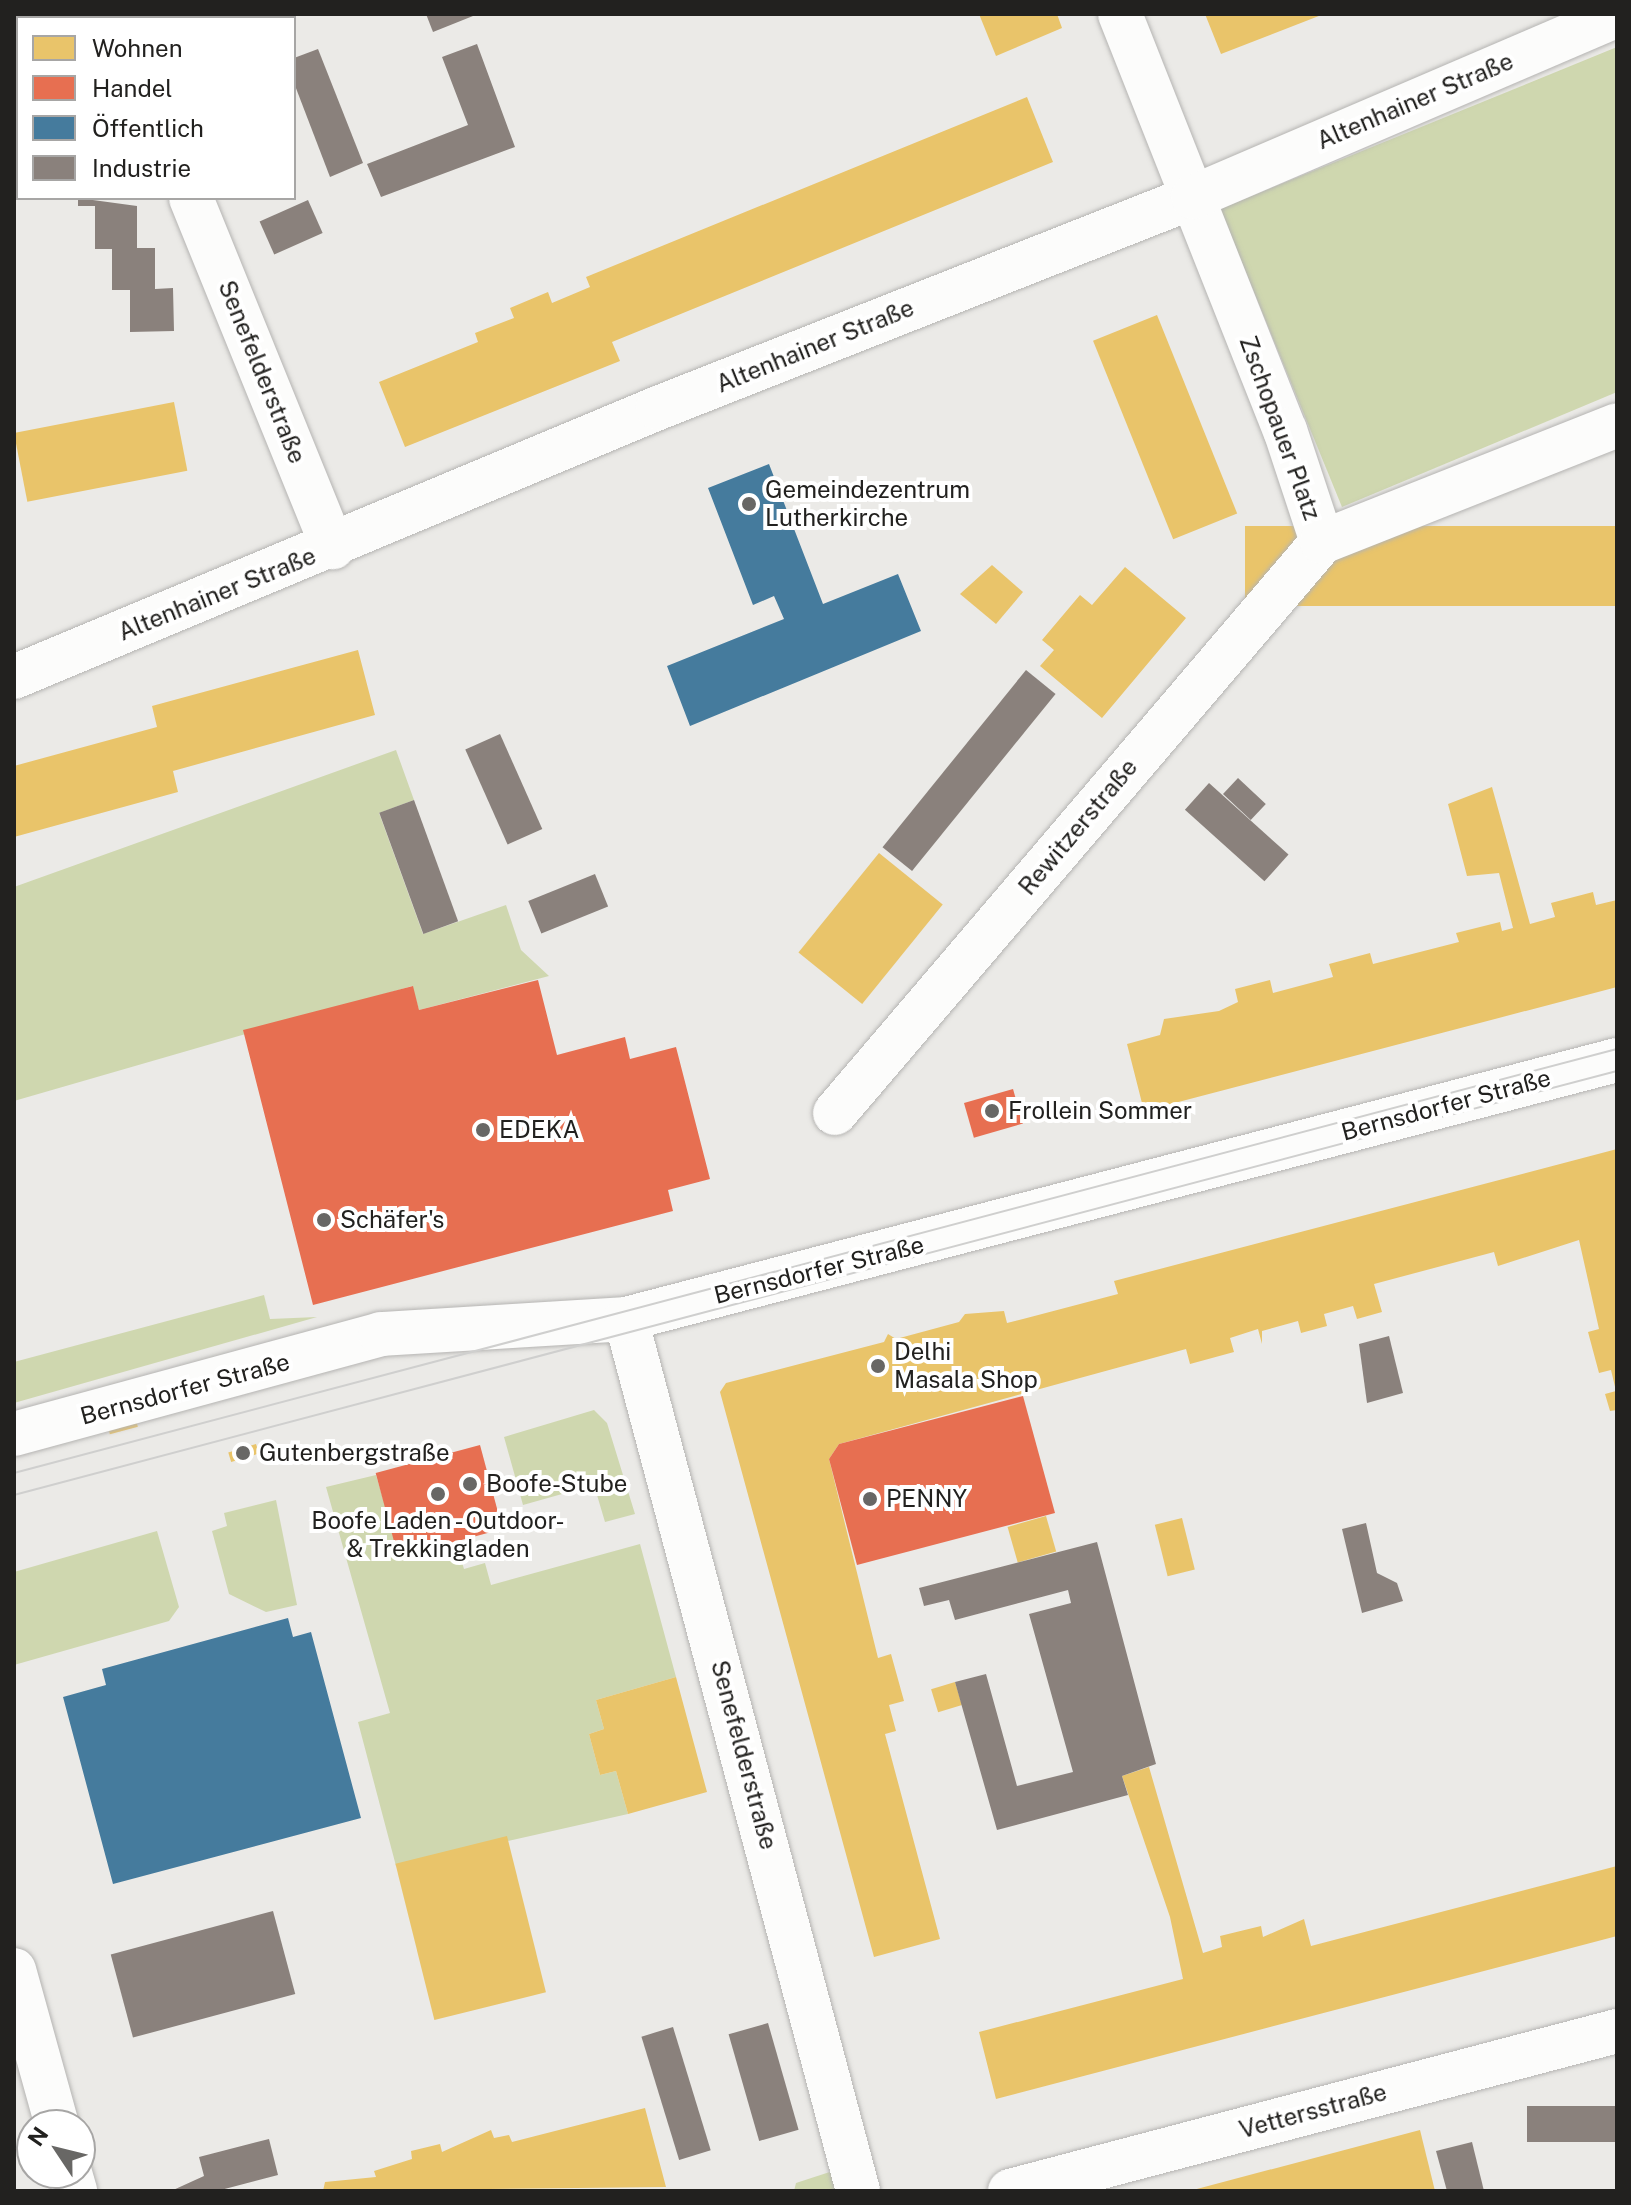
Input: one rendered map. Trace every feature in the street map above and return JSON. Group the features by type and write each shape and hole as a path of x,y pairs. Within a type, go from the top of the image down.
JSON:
{"street":[{"name":"Zschopauer Platz","path":"1120,14 1193,197 1322,542 1617,425"},
{"name":"Altenhainer Straße","path":"14,677 333,547 658,408 1193,197 1617,15"},
{"name":"Senefelderstraße","path":"192,200 333,547"},
{"name":"Rewitzerstraße","path":"835,1113 1322,542"},
{"name":"Bernsdorfer Straße","path":"14,1434 381,1334 626,1319 1617,1060"},
{"name":"Senefelderstraße","path":"626,1319 858,2191"},
{"path":"14,1970 53,2109"},
{"name":"Vettersstraße","path":"1010,2191 1617,2031"}],"green space":[{"path":"1617,47 1617,392 1342,507 1220,209"},
{"path":"396,750 414,800 379,813 423,934 506,905 521,950 549,976 419,1010 412,986 14,1101 14,887"},
{"path":"264,1295 270,1319 317,1317 14,1403 14,1362"},
{"path":"594,1410 607,1423 635,1514 605,1522 594,1485 523,1505 504,1437"},
{"path":"376,1475 400,1557 456,1542 464,1569 485,1563 491,1585 640,1544 676,1677 596,1700 604,1729 589,1734 600,1775 616,1771 628,1814 396,1866 358,1722 390,1713 326,1487"},
{"path":"276,1500 297,1605 266,1612 229,1594 212,1531 227,1526 224,1513"},
{"path":"157,1531 179,1607 169,1621 14,1665 14,1572"},
{"path":"842,2168 845,2191 794,2191 796,2183"}],"building: Wohnen":[{"path":"979,14 1057,14 1062,28 996,56"},
{"path":"1205,14 1324,14 1221,54"},
{"path":"1027,97 1053,162 612,342 620,361 405,447 379,382 478,342 475,333 514,318 510,308 548,292 552,303 590,287 586,277"},
{"path":"1157,315 1237,513 1173,539 1093,341"},
{"path":"174,402 187,471 27,502 14,433"},
{"path":"1245,526 1617,526 1617,606 1245,606"},
{"path":"992,565 1023,592 996,624 960,594"},
{"path":"1125,567 1186,618 1102,718 1040,666 1054,650 1042,640 1080,595 1092,605"},
{"path":"358,650 375,715 173,771 178,792 14,837 14,766 157,727 152,706"},
{"path":"1492,787 1530,924 1555,917 1551,903 1593,892 1596,905 1617,900 1617,987 1144,1111 1127,1044 1160,1035 1164,1019 1219,1011 1238,1002 1235,989 1270,980 1273,993 1333,977 1329,964 1370,953 1373,964 1459,942 1456,933 1500,922 1502,931 1513,928 1499,873 1467,876 1448,804"},
{"path":"879,853 943,905 862,1004 798,952"},
{"path":"1617,1149 1617,1410 1610,1411 1605,1394 1616,1391 1611,1370 1599,1373 1588,1332 1599,1329 1579,1240 1498,1266 1494,1252 1374,1284 1382,1312 1357,1319 1353,1306 1324,1314 1327,1326 1301,1333 1298,1321 1262,1331 1262,1344 1258,1329 1230,1338 1234,1352 1190,1364 1186,1349 839,1444 829,1459 878,1658 891,1654 904,1701 889,1705 896,1731 885,1734 940,1939 874,1957 720,1392 726,1383 884,1342 888,1334 896,1339 959,1322 965,1314 1004,1311 1007,1323 1023,1319 1118,1294 1114,1281"},
{"path":"135,1416 138,1427 110,1434 107,1424"},
{"name":"Gutenbergstraße","path":"256,1444 259,1454 231,1462 228,1452"},
{"path":"1046,1516 1056,1552 1018,1563 1008,1527"},
{"path":"1182,1518 1195,1569 1168,1576 1155,1525"},
{"path":"676,1677 707,1792 628,1814 616,1771 600,1775 589,1734 604,1729 596,1700"},
{"path":"955,1682 962,1705 938,1712 931,1689"},
{"path":"1149,1767 1203,1953 1222,1947 1220,1936 1261,1926 1263,1937 1304,1919 1311,1946 1617,1866 1617,1936 996,2099 979,2032 1183,1979 1170,1917 1122,1776"},
{"path":"507,1836 546,1992 434,2020 395,1864"},
{"path":"645,2108 666,2187 323,2191 325,2182 376,2177 374,2171 412,2159 411,2151 440,2144 442,2152 491,2130 494,2138 509,2135 512,2142"},
{"path":"1420,2130 1435,2191 1193,2191 1193,2190"}],"building: Handel":[{"name":"EDEKA","path":"538,980 557,1055 625,1037 630,1059 676,1047 710,1179 668,1190 673,1211 313,1305 243,1030 413,986 419,1010"},
{"path":"1013,1089 1023,1124 974,1138 964,1103"},
{"path":"1023,1396 1055,1513 857,1565 829,1459 839,1444"},
{"name":"Boofe Laden - Outdoor- & Trekkingladen","path":"480,1445 503,1529 398,1557 376,1473"}],"building: Öffentlich":[{"path":"769,464 823,604 898,574 921,631 690,726 667,666 784,619 774,596 753,605 708,488"},
{"path":"288,1618 293,1637 311,1632 361,1818 113,1884 63,1697 106,1685 102,1669"}],"building: Industrie":[{"path":"177,14 263,14 221,16"},
{"path":"426,14 478,14 433,32"},
{"path":"477,44 515,147 381,197 367,164 468,125 442,57"},
{"path":"318,49 363,163 330,177 296,88 296,57"},
{"path":"78,200 93,200 137,206 137,248 155,248 155,289 173,288 174,331 130,332 130,290 112,290 112,249 95,249 95,206 78,206"},
{"path":"308,200 323,233 274,254 260,222"},
{"path":"1026,670 1056,694 912,871 883,847"},
{"path":"500,734 542,829 508,844 465,749"},
{"path":"1238,778 1266,804 1251,820 1223,794"},
{"path":"1209,783 1289,855 1264,881 1185,810"},
{"path":"414,800 458,921 423,934 379,813"},
{"path":"595,874 608,906 541,933 528,901"},
{"path":"1389,1336 1403,1393 1367,1403 1359,1344"},
{"path":"1366,1523 1377,1573 1397,1583 1403,1601 1362,1613 1342,1529"},
{"path":"1097,1542 1156,1764 1122,1776 1128,1795 997,1830 955,1682 986,1674 1017,1786 1073,1772 1029,1614 1071,1603 1068,1590 955,1620 949,1600 924,1606 919,1588"},
{"path":"273,1911 295,1994 133,2038 111,1954"},
{"path":"768,2023 799,2130 759,2141 729,2034"},
{"path":"673,2027 711,2150 679,2160 641,2037"},
{"path":"1527,2106 1617,2106 1617,2142 1527,2142"},
{"path":"269,2139 278,2175 217,2191 171,2191 204,2176 199,2157"},
{"path":"1472,2142 1484,2191 1447,2191 1436,2151"}],"tram line":[{"path":"14,1473 1617,1049"},
{"path":"14,1495 1617,1071"}],"place":[{"name":"Gemeindezentrum Lutherkirche","path":"749,504"},
{"name":"Frollein Sommer","path":"992,1111"},
{"name":"EDEKA","path":"483,1130"},
{"name":"Schäfer's","path":"324,1220"},
{"name":"Delhi Masala Shop","path":"878,1366"},
{"name":"Gutenbergstraße","path":"243,1453"},
{"name":"Boofe-Stube","path":"470,1484"},
{"name":"Boofe Laden - Outdoor- & Trekkingladen","path":"438,1494"},
{"name":"PENNY","path":"870,1499"}]}
